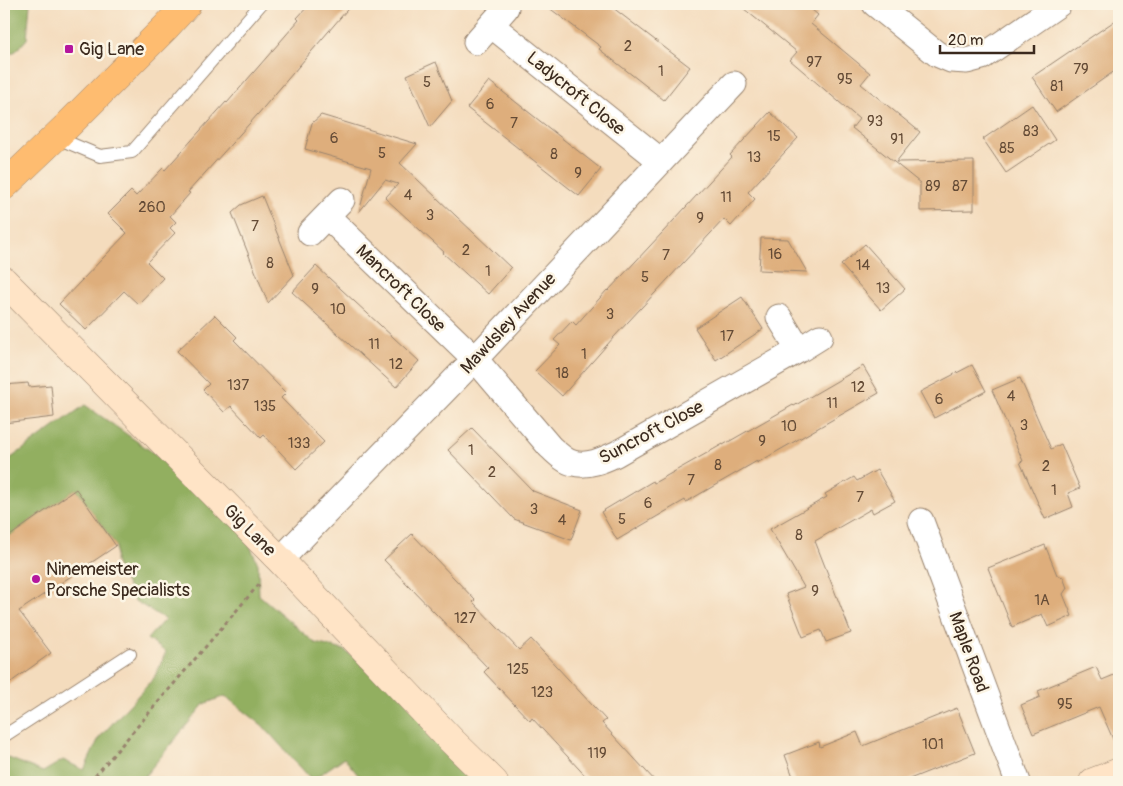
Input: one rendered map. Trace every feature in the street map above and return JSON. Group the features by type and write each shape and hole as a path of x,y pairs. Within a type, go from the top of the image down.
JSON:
{"main road":[{"path":"4,186 160,33 187,4"}],"street":[{"path":"875,4 937,54 951,60 967,62 982,57 1059,4"},
{"name":"Ladycroft Close","path":"491,25 661,161"},
{"name":"Mawdsley Avenue","path":"280,560 475,359 734,84"},
{"name":"Mancroft Close","path":"326,216 475,359"},
{"name":"Gig Lane","path":"4,281 280,560 451,740 494,782"},
{"path":"779,317 799,350"},
{"name":"Suncroft Close","path":"475,359 550,447 572,463 585,464 600,461 616,454 820,337"},
{"name":"Maple Road","path":"921,521 1018,782"},
{"path":"1093,782 1119,772"}],"lane":[{"path":"55,137 100,156 132,152 261,4"},
{"path":"4,736 130,654"}],"path":[{"path":"90,782 280,560"}],"green space":[{"path":"4,4 30,4 27,39 16,51 4,56"},
{"path":"85,405 155,454 246,536 258,564 259,595 315,643 344,650 395,687 483,782 364,782 344,758 312,780 262,725 225,696 204,704 140,782 4,782 4,756 43,772 63,760 84,770 99,738 154,678 166,652 147,639 165,619 135,601 115,562 116,546 76,489 4,540 4,463"}],"building":[{"path":"310,4 352,4 188,192 190,193 170,216 176,222 170,228 175,233 147,262 163,278 138,304 124,291 86,330 59,304 127,233 108,214 131,191 136,196 163,168 165,170 227,103 299,20 297,18"},
{"path":"544,4 608,4 690,67 664,100 599,49 601,47"},
{"path":"738,4 805,4 818,15 811,24 870,73 861,84 920,132 896,162 974,161 974,210 920,211 920,183 852,128 859,119 790,60 797,52"},
{"path":"1119,18 1119,68 1056,112 1032,77"},
{"path":"436,62 452,101 430,127 407,75"},
{"path":"489,81 601,169 579,196 467,108"},
{"path":"1032,105 1055,140 1006,173 983,139"},
{"path":"770,112 798,138 748,192 755,199 731,226 724,219 562,396 535,371 560,345 554,340 572,321 576,325 732,157 730,155"},
{"path":"321,115 417,144 400,163 511,268 488,294 385,198 398,184 385,180 359,212 371,168 305,149 312,123"},
{"path":"262,196 294,275 268,303 232,213 241,205"},
{"path":"761,238 788,239 807,272 759,270"},
{"path":"865,244 905,289 881,310 841,265"},
{"path":"316,266 419,361 396,387 292,292"},
{"path":"742,297 763,329 716,360 695,328"},
{"path":"215,315 237,337 234,340 286,393 281,398 324,442 296,469 264,435 261,438 231,406 224,412 203,390 209,384 177,351"},
{"path":"972,365 986,391 934,418 920,392"},
{"path":"863,366 879,393 757,463 757,461 686,502 685,500 617,540 601,512 653,481 654,483"},
{"path":"1020,378 1051,449 1061,444 1080,488 1068,493 1073,507 1045,519 1020,462 1023,461 992,390"},
{"path":"28,383 29,387 51,385 54,417 4,423 4,385"},
{"path":"472,428 533,491 582,510 571,540 514,519 448,450"},
{"path":"877,470 895,501 873,513 871,509 815,541 851,633 826,642 821,630 803,637 786,594 804,587 770,529 827,497 825,494 854,477 857,481"},
{"name":"Ninemeister Porsche Specialists","path":"76,489 116,546 19,611 51,653 4,687 4,540"},
{"path":"412,534 475,600 473,602 519,650 531,639 606,720 602,723 656,782 591,782 532,718 530,721 484,672 488,668 384,560"},
{"path":"1045,545 1057,575 1063,577 1067,588 1063,594 1072,616 1048,627 1042,614 1012,627 988,568"},
{"path":"1096,667 1102,680 1119,673 1119,753 1099,707 1033,734 1021,705 1040,697 1038,691"},
{"path":"957,708 975,753 902,782 795,782 785,755 819,742 820,747 857,732 863,746"}],"place":[{"name":"Gig Lane","path":"69,49"},
{"name":"Ninemeister Porsche Specialists","path":"36,579"}]}
